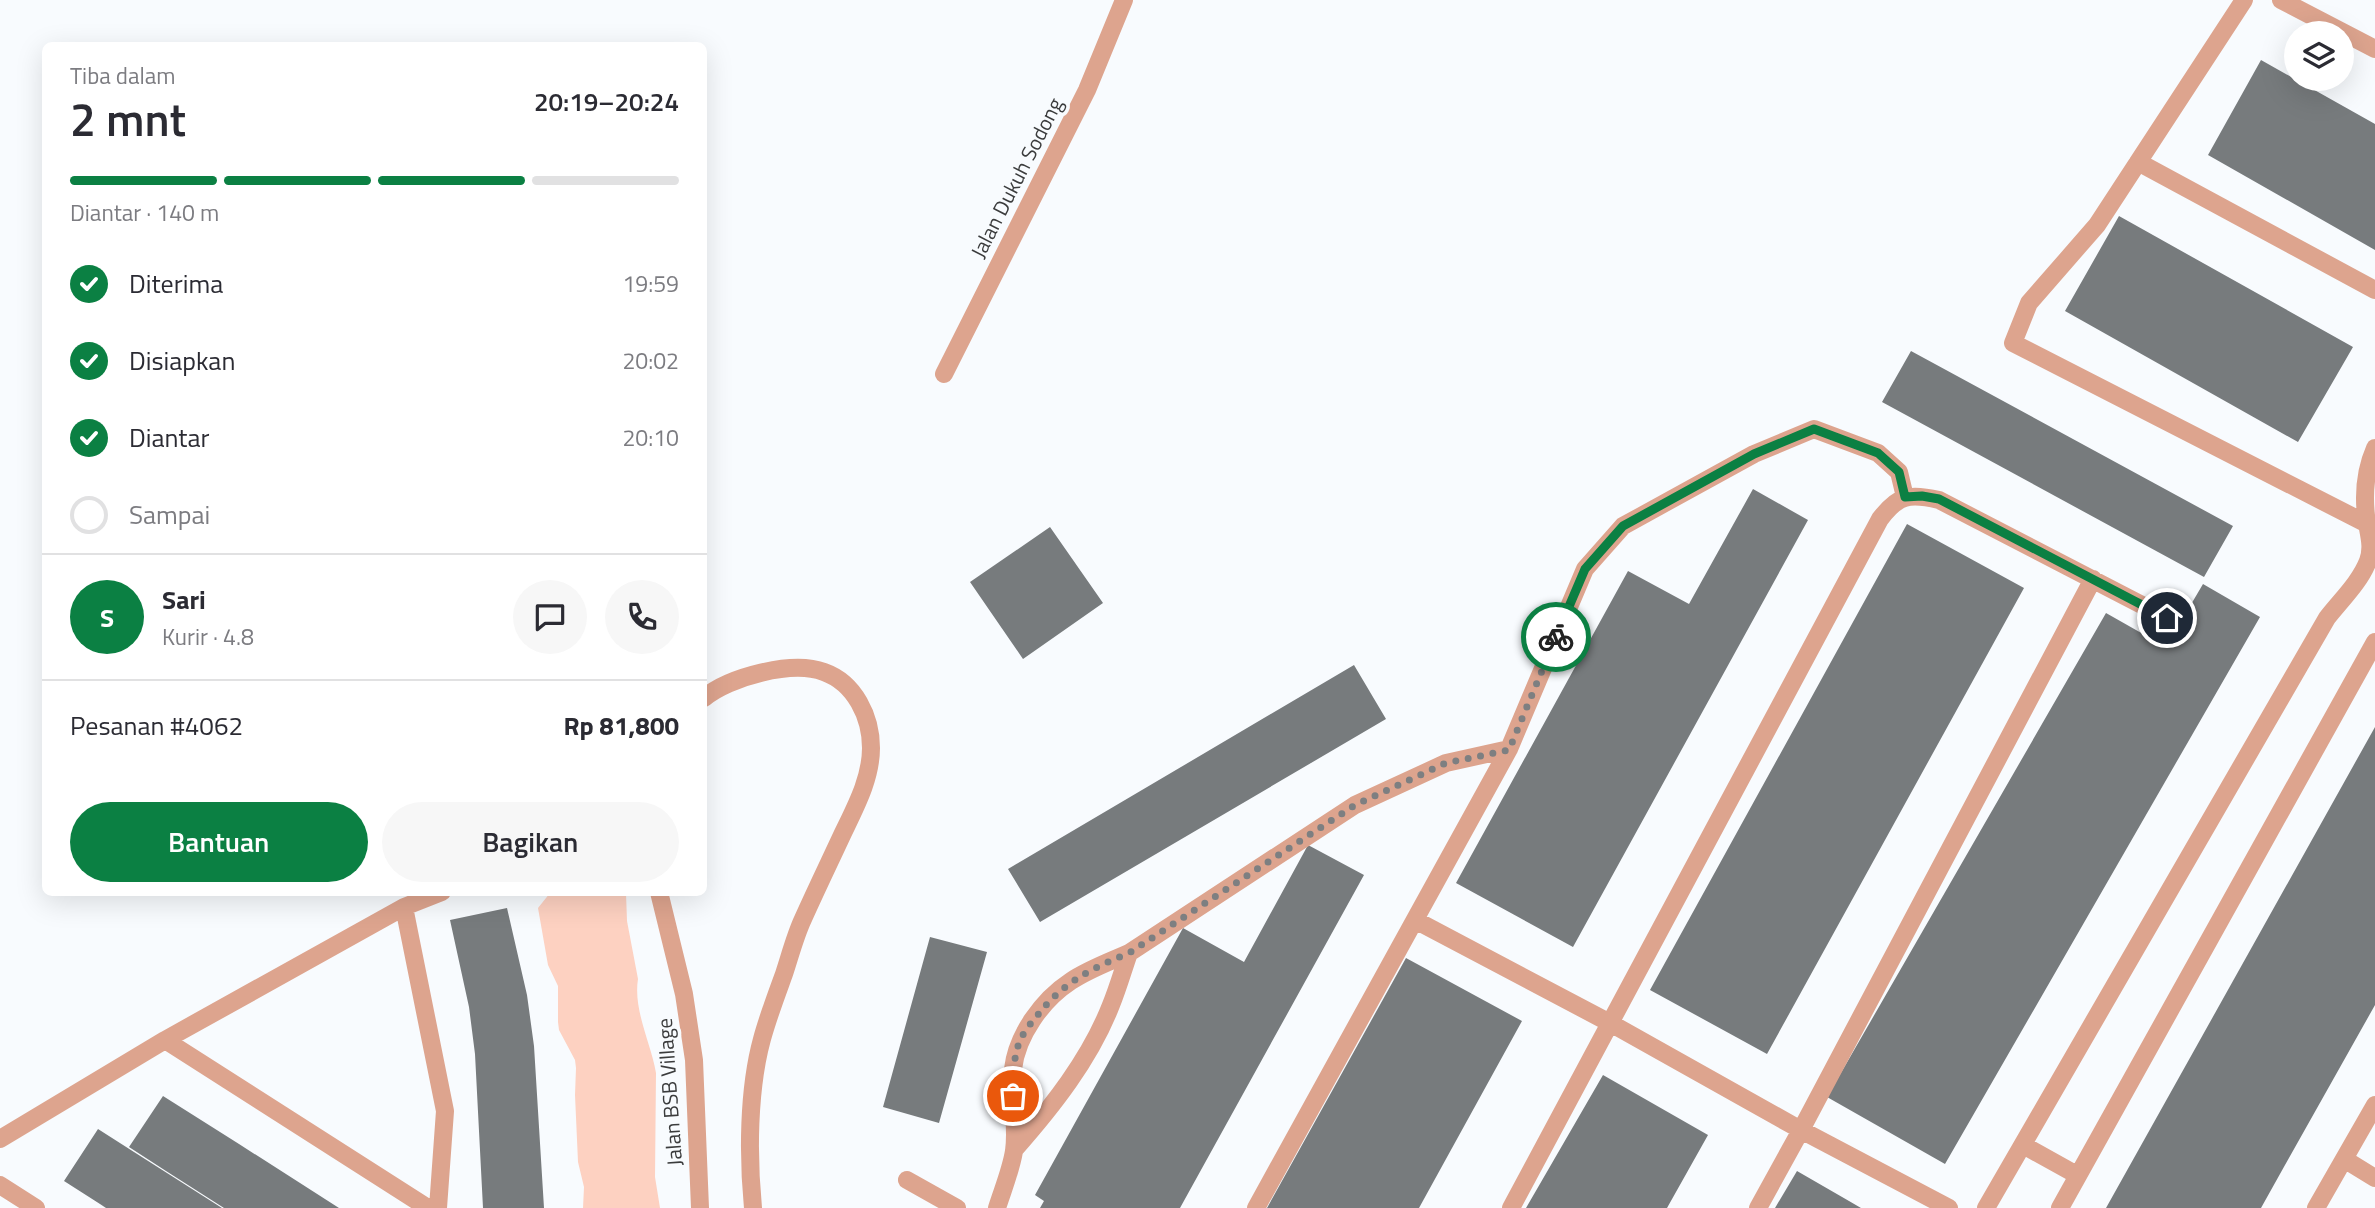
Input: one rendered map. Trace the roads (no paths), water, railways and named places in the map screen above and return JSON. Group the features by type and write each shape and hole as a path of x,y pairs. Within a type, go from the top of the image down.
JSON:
{"street":[{"name":"Jalan Dukuh Sodong","path":"944,374 1087,90 1124,0"},
{"path":"2244,0 2097,225 2029,303 2013,343 2371,526"},
{"path":"2281,0 2375,49"},
{"path":"2138,162 2375,290"},
{"path":"1256,1208 1509,750 1585,569 1623,526 1754,454 1814,429 1878,453 1899,472 1905,497"},
{"path":"1986,1208 2326,618 2358,579 2368,561 2371,526 2365,482 2367,465 2375,449"},
{"path":"1511,1208 1880,519 1891,504 1905,497 1939,499 2167,618"},
{"path":"1758,1208 2093,579"},
{"path":"2060,1208 2375,642"},
{"path":"707,695 734,679 758,672 804,668 824,672 843,684 862,705 869,725 871,749 865,786 801,922 761,1041 751,1106 750,1180 753,1208"},
{"path":"997,1208 1014,1150 1013,1070 1019,1042 1044,1006 1068,983 1129,953 1355,805 1446,763 1509,750"},
{"path":"0,1139 165,1040 404,907 432,896"},
{"name":"Jalan BSB Village","path":"660,896 684,994 694,1060 700,1208"},
{"path":"404,907 445,1111 438,1208"},
{"path":"1415,920 1949,1208"},
{"path":"1014,1150 1049,1110 1091,1045 1111,1007 1129,953"},
{"path":"165,1040 428,1208"},
{"path":"2316,1208 2375,1105"},
{"path":"2023,1145 2077,1175"},
{"path":"2344,1159 2375,1178"},
{"path":"907,1180 957,1208"},
{"path":"0,1185 36,1208"}]}
